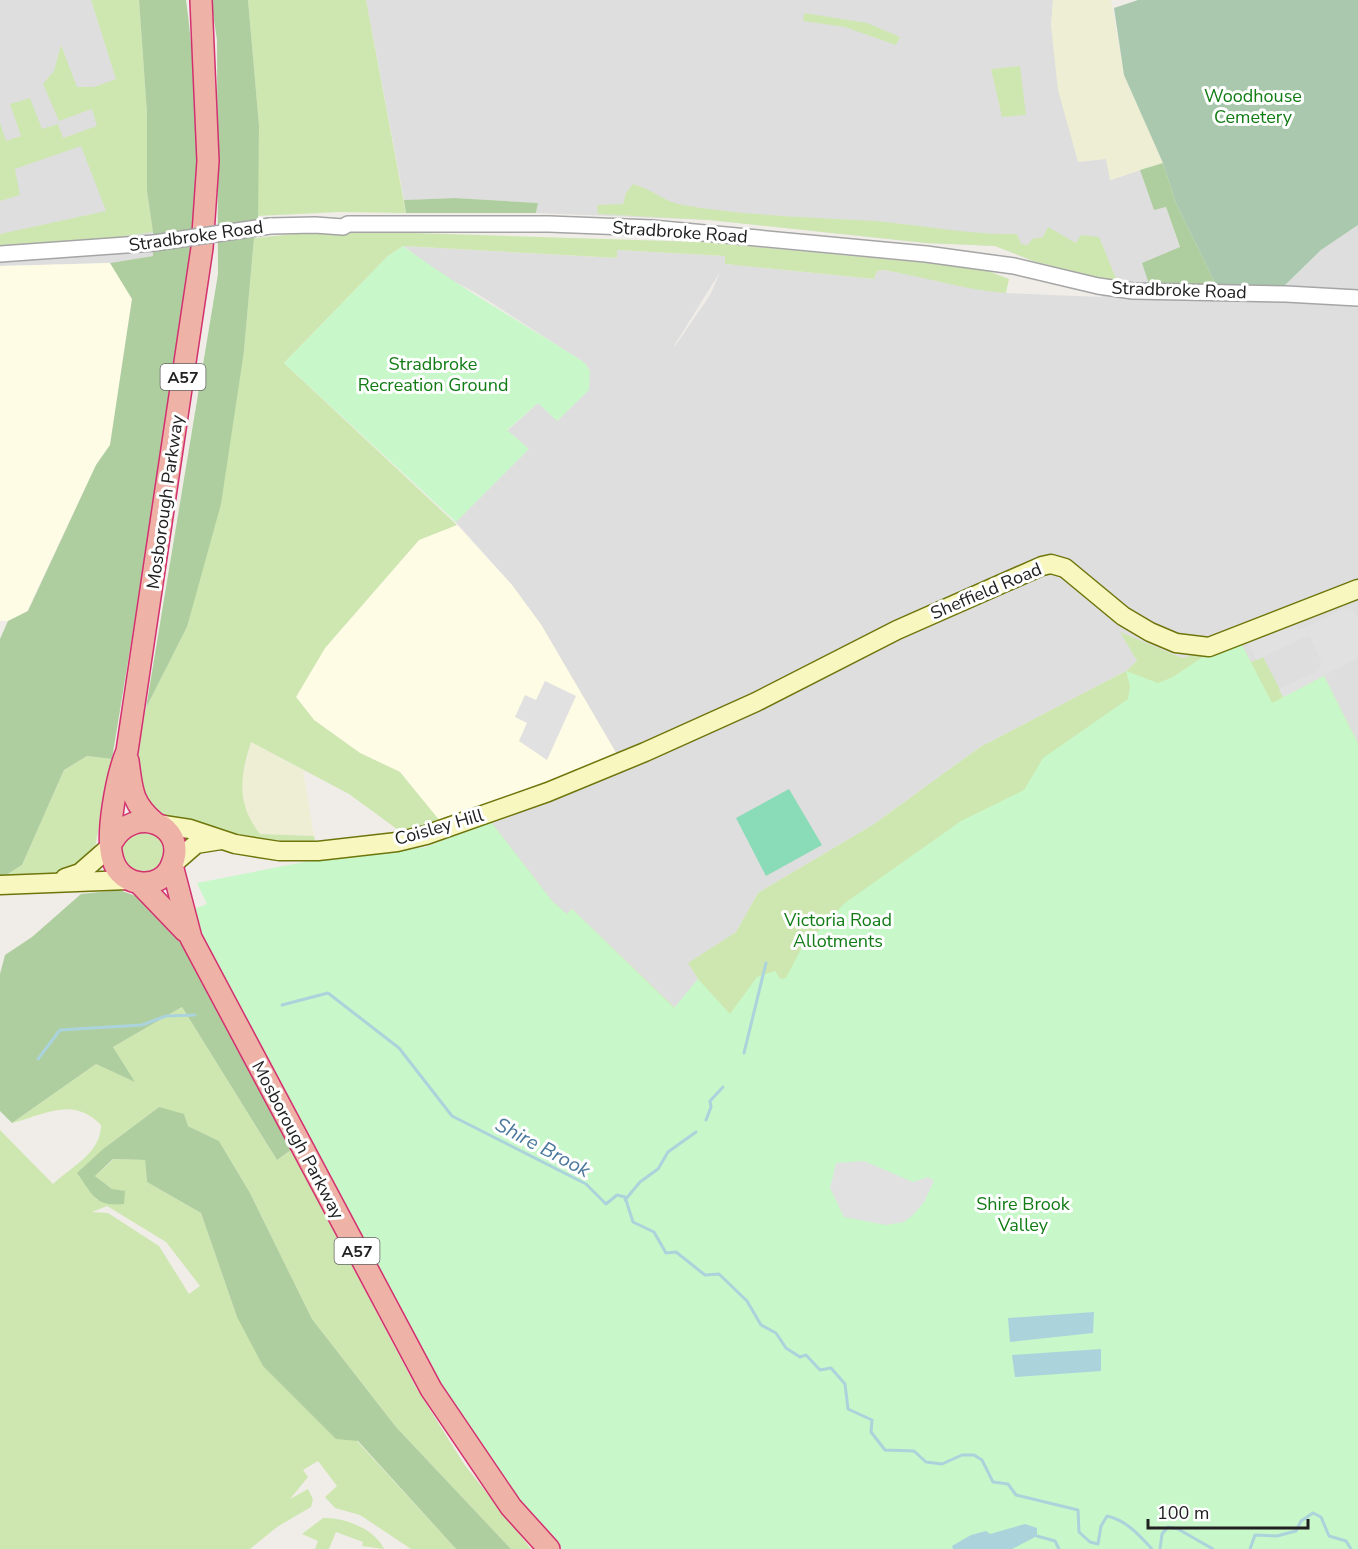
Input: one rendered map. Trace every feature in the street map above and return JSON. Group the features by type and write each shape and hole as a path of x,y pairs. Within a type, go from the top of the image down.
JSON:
{"highway":[{"name":"Mosborough Parkway","path":"112,844 116,791 127,752 202,248 208,161 201,0"},
{"name":"Mosborough Parkway","path":"127,752 130,788 134,798 156,823"},
{"path":"112,844 118,833 130,823 156,823"},
{"name":"A57","path":"156,823 166,831 174,844 172,865"},
{"name":"A57","path":"112,844 115,866 134,882"},
{"name":"Mosborough Parkway","path":"172,865 190,938 431,1389 511,1507 549,1549"},
{"path":"134,882 161,878 172,865"},
{"name":"Mosborough Parkway","path":"134,882 190,938"}],"main road":[{"name":"Sheffield Road","path":"645,752 756,702 897,630 1042,566 1051,564 1065,568 1123,616 1150,632 1176,643 1209,647 1358,589"},
{"name":"Coisley Hill","path":"156,823 190,829 223,840 266,850 291,852 412,839 548,792 645,752"},
{"name":"Coisley Hill","path":"172,865 196,844 223,840"},
{"path":"55,882 80,873 112,844"},
{"path":"0,885 134,882"}],"street":[{"name":"Stradbroke Road","path":"0,254 154,243 270,226 549,224 652,228 938,255 1014,266 1098,286 1132,291 1358,298"}],"shaded area":[{"path":"0,0 91,0 117,79 108,83 147,191 153,232 153,256 110,263 0,266"},
{"path":"366,0 1053,0 1051,26 1106,159 1111,180 1140,170 1154,209 1166,207 1180,248 1143,263 1216,285 1283,287 1321,250 1358,225 1358,743 1324,676 1283,697 1207,654 1182,658 1121,633 1137,661 1126,671 980,747 874,824 758,893 736,932 689,963 698,979 675,1008 572,909 567,915 552,901 491,823 444,826 542,626 512,585 454,520 528,449 507,431 538,403 558,421 585,363 476,293 441,275 403,246 616,258 617,250 726,256 726,264 874,279 876,271 884,270 1006,293 1101,297 1117,283 1033,261 995,246 926,243 709,220 536,213 538,203 455,198 404,200","holes":["720,272 710,295 675,346 674,346"]},
{"path":"110,263 132,298 110,445 96,465 27,611 8,621 0,621 0,266"},
{"path":"457,525 512,585 542,626 618,756 444,826 400,772 360,753 314,720 296,697 325,648 420,539"},
{"path":"1347,608 1353,610 1358,617 1358,658 1283,697 1279,689 1318,671 1322,664 1311,639 1309,636 1303,638 1257,660 1249,644 1294,624 1299,630"},
{"path":"545,681 576,696 547,760 519,741 527,723 515,717 525,695 536,700"},
{"path":"864,1161 913,1182 928,1177 934,1181 924,1202 912,1216 904,1222 886,1225 844,1217 830,1188 836,1163"}],"green space":[{"path":"91,0 139,0 147,114 147,191 153,232 113,238 0,245 0,234 106,211 81,146 15,169 20,195 0,201 0,123 6,141 21,136 10,104 30,98 42,129 58,124 63,138 97,126 92,109 59,121 43,84 54,71 61,45 77,87 94,87 116,79"},
{"path":"139,0 186,0 196,110 195,222 188,295 112,759 87,756 64,770 22,865 0,879 0,639 8,621 28,611 96,465 110,445 132,299 110,263 153,256 153,232 147,191 147,114"},
{"path":"211,0 248,0 259,125 258,228 254,238 244,351 221,504 187,627 146,708 218,274 217,40"},
{"path":"248,0 366,0 406,213 339,212 257,216 259,125"},
{"path":"1053,0 1111,0 1124,75 1163,163 1110,180 1106,159 1078,162 1058,90 1051,26"},
{"name":"Woodhouse Cemetery","path":"1138,0 1358,0 1358,225 1321,250 1283,287 1216,285 1176,203 1163,163 1124,75 1114,8"},
{"path":"804,13 867,23 900,37 896,45 845,27 803,21"},
{"path":"1020,66 1026,115 1002,117 991,69"},
{"path":"1163,163 1176,203 1216,285 1149,284 1142,263 1180,247 1166,207 1154,210 1140,170"},
{"path":"633,184 676,203 731,212 875,221 964,231 1017,234 1021,244 1028,245 1032,239 1043,237 1048,227 1076,243 1081,235 1099,237 1118,283 1033,261 995,246 926,243 709,220 598,214 597,205 623,204 626,193"},
{"path":"455,198 538,203 536,213 406,213 404,200"},
{"path":"306,233 415,233 703,242 980,268 1009,279 1006,293 975,289 884,270 877,271 874,279 725,264 725,256 617,250 617,258 403,246 388,256 284,363 457,525 419,540 325,648 296,697 314,720 360,753 400,772 444,826 401,832 349,794 251,742 244,767 242,790 252,823 260,834 314,836 316,844 230,842 147,810 134,761 146,708 187,627 201,570 244,351 254,238"},
{"name":"Stradbroke Recreation Ground","path":"403,246 470,292 585,363 590,371 589,390 557,421 538,403 507,430 529,449 456,522 284,363 388,256"},
{"name":"Victoria Road Allotments","path":"1120,632 1182,658 1242,645 1251,662 1263,657 1284,697 1324,676 1358,743 1358,1005 791,1100 435,844 491,822 552,901 567,914 572,909 675,1008 698,979 688,963 736,932 758,893 874,824 980,747 1126,671 1137,661"},
{"name":"Shire Brook Valley","path":"1242,645 1272,703 1324,676 1358,744 1358,1549 563,1549 519,1502 450,1404 186,912 207,904 197,883 304,862 426,847 491,822 552,901 567,914 572,909 674,1008 698,979 730,1014 757,977 775,971 780,979 786,978 801,949 845,903 961,821 1024,790 1043,758 1128,699 1130,686 1126,671 1158,683 1173,677 1207,654"},
{"path":"251,742 303,770 314,836 260,834 246,816 241,784"},
{"path":"87,756 112,759 95,847 89,858 80,865 58,873 0,879 22,865 64,770"},
{"path":"789,789 822,845 766,876 736,818"},
{"path":"143,831 158,837 164,852 158,867 143,873 128,867 122,852 128,837"},
{"path":"119,890 139,897 183,944 291,1150 277,1160 182,1007 113,1047 135,1082 96,1064 12,1123 0,1111 0,974 5,955 32,937 81,894"},
{"path":"182,1007 277,1160 291,1150 417,1389 464,1464 531,1549 511,1549 396,1427 312,1319 250,1193 219,1141 188,1126 159,1107 103,1149 78,1174 97,1200 112,1189 95,1176 114,1159 145,1160 147,1182 201,1213 237,1317 357,1441 456,1549 411,1549 360,1515 335,1508 325,1497 337,1486 318,1461 303,1470 308,1477 290,1499 308,1489 313,1499 311,1507 277,1527 250,1549 0,1549 0,1130 53,1184 91,1151 100,1135 101,1125 91,1116 70,1109 48,1112 12,1123 96,1064 134,1081 113,1047","holes":["107,1206 166,1242 200,1286 189,1294 159,1246 108,1213 92,1212"]},
{"path":"159,1107 184,1114 188,1126 219,1141 250,1193 312,1319 396,1427 511,1549 456,1549 358,1441 336,1439 263,1366 237,1317 201,1213 147,1182 145,1160 113,1159 95,1176 112,1189 125,1191 124,1204 107,1204 91,1193 77,1173 103,1149"},
{"path":"323,1518 349,1522 366,1530 380,1542 384,1549 362,1546 363,1542 336,1532 329,1549 315,1549 318,1541 302,1534"}],"water":[{"path":"1094,1312 1093,1333 1010,1342 1008,1318"},
{"path":"1101,1349 1101,1371 1015,1377 1012,1355"},
{"path":"1025,1524 1037,1528 1037,1536 1012,1549 953,1549 952,1546 971,1535 986,1531 990,1534"}],"waterway":[{"path":"744,1053 766,963"},
{"name":"Shire Brook","path":"282,1005 328,993 399,1048 452,1116 586,1184 606,1204 617,1195 625,1197 633,1222 654,1232 666,1253 676,1252 705,1275 719,1274 747,1301 761,1325 776,1333 786,1348 800,1357 806,1355 820,1370 831,1368 845,1384 848,1409 872,1420 871,1432 885,1450 914,1451 926,1462 942,1464 962,1455 974,1455 982,1460 993,1482 1008,1484 1016,1495 1078,1510 1079,1532 1090,1542 1098,1544 1101,1526 1107,1516 1137,1533 1152,1549"},
{"name":"Shire Brook","path":"38,1059 60,1030 142,1025 166,1016 195,1015"},
{"path":"706,1120 711,1107 710,1101 723,1087"},
{"path":"625,1200 640,1182 658,1169 668,1152 696,1132"},
{"name":"Shire Brook","path":"1250,1549 1255,1535 1277,1536 1296,1531 1301,1521 1313,1513 1321,1517 1329,1536 1346,1541 1351,1549"},
{"name":"Shire Brook","path":"1160,1549 1162,1534 1168,1527 1178,1529 1213,1549"},
{"path":"1037,1536 1055,1541 1059,1549"}]}
